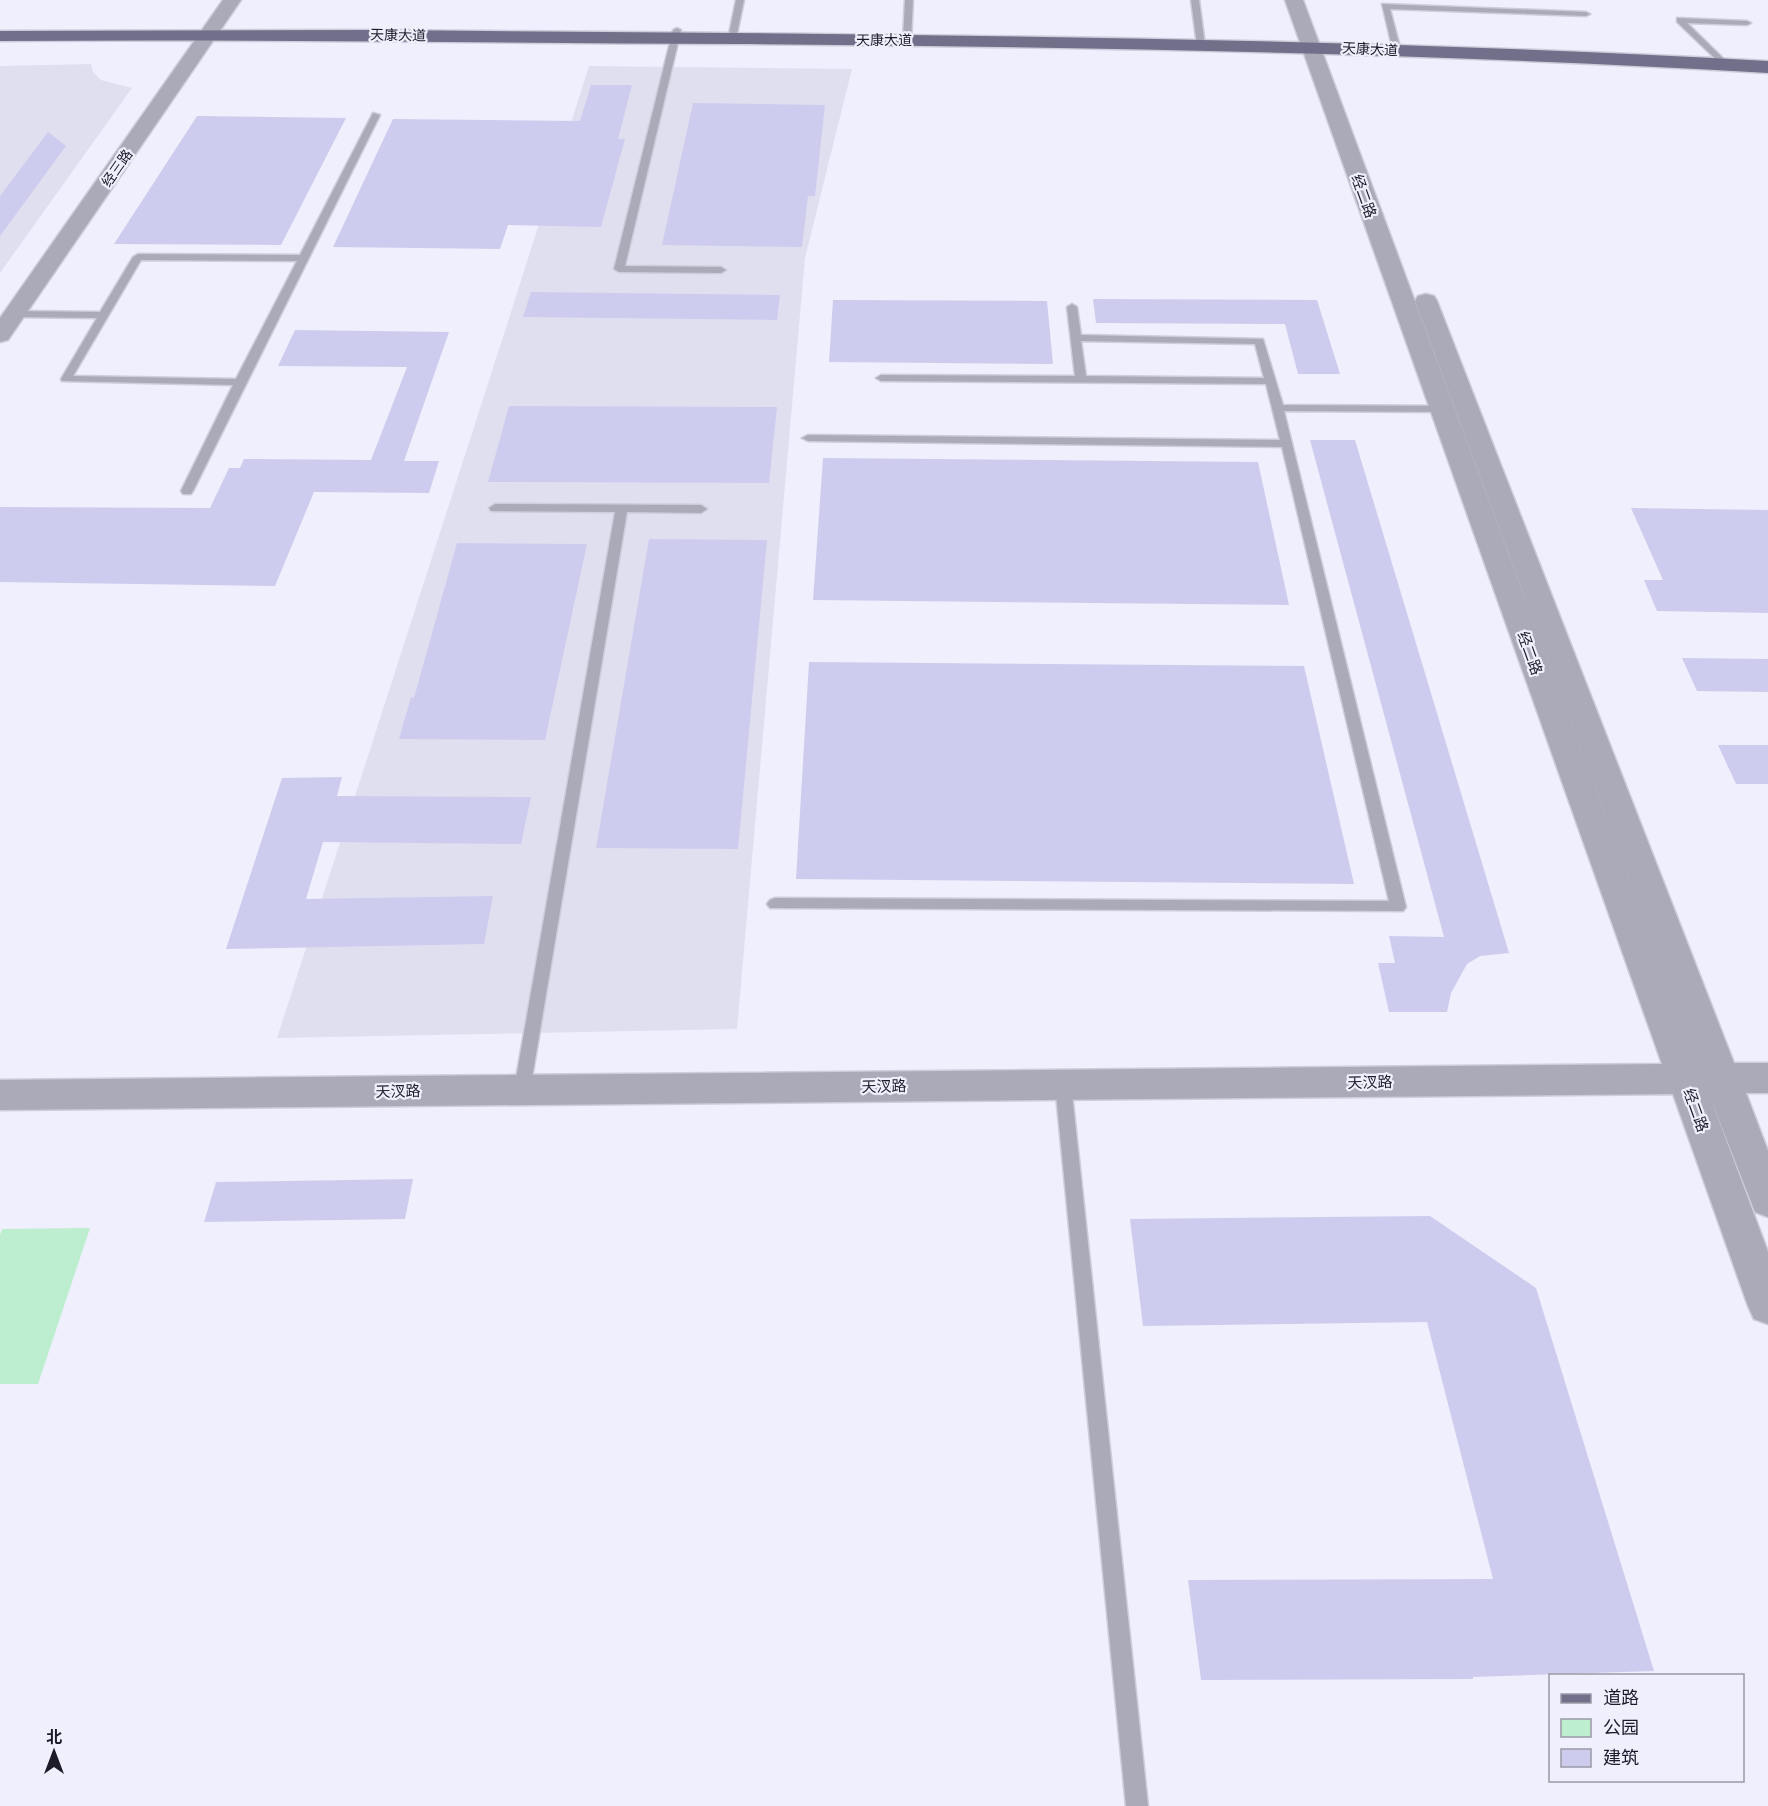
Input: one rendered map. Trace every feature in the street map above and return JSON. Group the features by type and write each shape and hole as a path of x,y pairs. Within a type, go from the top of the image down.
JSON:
{"main road":[{"name":"天康大道","path":"0,29 907,36 1318,43 1721,61 1768,67"},
{"name":"天康大道","path":"0,36 212,29"},
{"name":"天康大道","path":"1721,61 1768,59"}],"street":[{"name":"经三路","path":"0,335 232,0"},
{"name":"经二路","path":"1294,0 1318,43 1454,409 1722,1079 1768,1200"},
{"name":"经二路","path":"1311,0 1318,43"},
{"name":"经二路","path":"1454,409 1684,1079 1768,1306"},
{"name":"天汊路","path":"0,1095 1768,1078"}],"lane":[{"path":"733,35 740,0"},
{"path":"907,36 909,0"},
{"path":"1195,0 1201,41"},
{"path":"1396,47 1385,6 1586,14"},
{"path":"1721,61 1680,20 1748,23"},
{"path":"676,34 619,269 721,270"},
{"path":"187,491 375,115"},
{"path":"240,382 66,379 138,257 304,258"},
{"path":"1072,307 1081,381"},
{"path":"15,314 104,315"},
{"path":"775,904 1398,907 1287,444 1259,341 1075,338"},
{"path":"880,378 1271,381"},
{"path":"1278,408 1454,409"},
{"path":"808,438 1287,444"},
{"path":"495,508 701,509"},
{"path":"522,1090 622,509"},
{"path":"1063,1084 1137,1806"}],"shaded area":[{"path":"91,64 93,72 101,80 132,88 0,273 0,66"},
{"path":"589,66 852,69 805,258 737,1029 277,1038 504,334"}],"green space":[{"path":"90,1228 38,1384 0,1384 0,1235 2,1229"}],"building":[{"path":"591,85 632,85 618,139 625,139 601,227 508,225 500,249 333,247 393,119 580,121"},
{"path":"693,103 825,105 815,196 808,196 802,247 662,245"},
{"path":"197,116 346,118 281,245 114,244"},
{"path":"48,132 66,146 0,236 0,196"},
{"path":"531,292 780,295 777,320 523,317"},
{"path":"1093,299 1317,300 1340,374 1298,374 1285,324 1096,323"},
{"path":"833,300 1047,301 1053,364 829,362"},
{"path":"295,330 449,332 404,461 439,461 429,493 314,492 275,586 0,582 0,507 210,508 229,468 240,468 244,459 371,460 407,367 278,366"},
{"path":"509,406 777,407 769,483 488,482"},
{"path":"1310,440 1355,440 1509,953 1480,956 1467,964 1451,993 1447,1012 1389,1012 1378,963 1395,963 1389,936 1444,937"},
{"path":"823,458 1258,462 1289,605 813,600"},
{"path":"1631,508 1768,510 1768,613 1657,611 1644,580 1663,580"},
{"path":"649,539 767,540 738,849 596,848"},
{"path":"457,543 587,544 545,740 399,739 411,697 414,698"},
{"path":"1682,658 1768,659 1768,692 1697,691"},
{"path":"809,662 1304,666 1354,884 796,879"},
{"path":"1718,745 1768,745 1768,784 1736,784"},
{"path":"342,777 337,796 531,797 521,844 323,842 306,899 493,896 484,944 226,949 282,778"},
{"path":"413,1179 405,1219 204,1222 216,1182"},
{"path":"1430,1216 1536,1288 1654,1671 1473,1677 1473,1679 1201,1680 1188,1580 1493,1579 1427,1322 1143,1326 1130,1219"}]}
